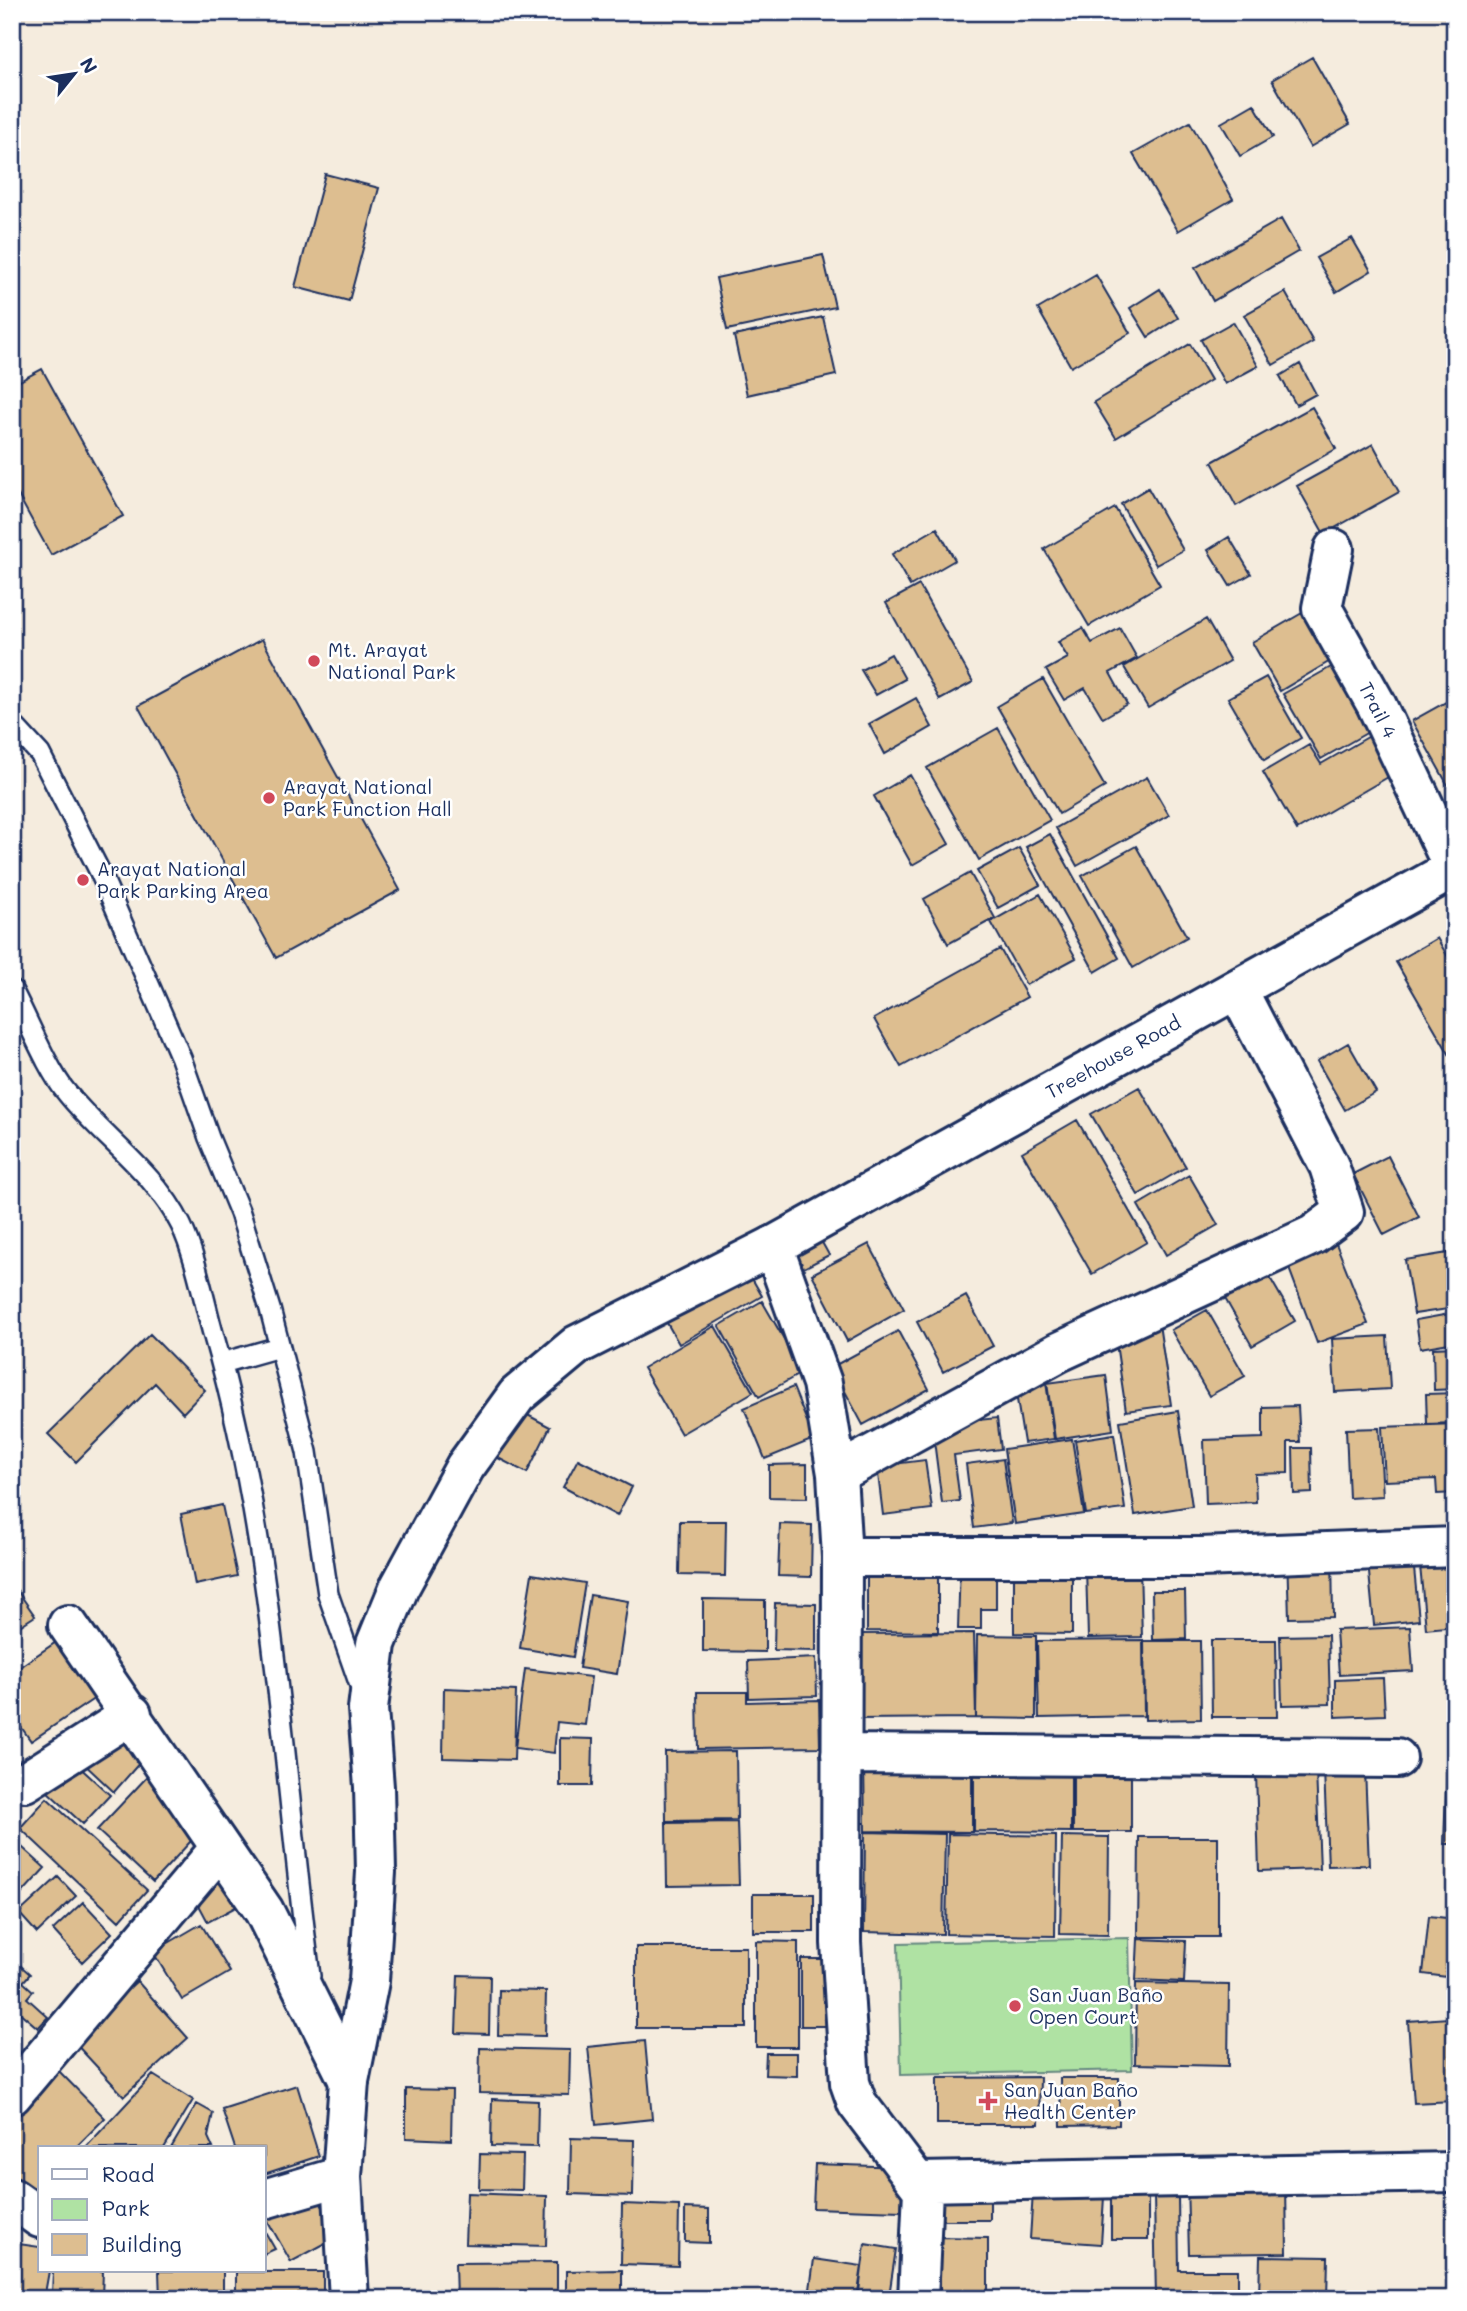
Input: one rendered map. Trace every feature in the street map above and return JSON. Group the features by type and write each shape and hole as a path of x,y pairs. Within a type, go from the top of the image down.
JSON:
{"street":[{"name":"Trail 4","path":"1334,550 1322,608 1376,704 1455,868"},
{"name":"Treehouse Road","path":"349,2299 342,2176 349,2081 369,1981 376,1872 374,1787 368,1709 376,1644 398,1588 465,1468 517,1395 577,1345 773,1246 1455,868"},
{"path":"837,1474 1059,1352 1313,1235 1344,1212 1328,1166 1237,989"},
{"path":"773,1246 822,1383 837,1474 842,1557 841,1943 850,2083 857,2103 920,2182 923,2190 918,2299"},
{"path":"842,1557 1201,1557 1455,1547"},
{"path":"68,1625 132,1714 264,1911 349,2081"},
{"path":"25,1782 132,1714"},
{"path":"841,1754 1397,1759"},
{"path":"12,2095 220,1848"},
{"path":"920,2182 1455,2172"},
{"path":"266,2198 342,2176"},
{"path":"12,2198 38,2217"}],"lane":[{"path":"12,729 16,727 40,754 100,872 181,1058 209,1138 240,1213 307,1452 328,1594 368,1709"},
{"path":"12,990 65,1091 165,1196 182,1228 222,1363 244,1459 295,1828 303,1935 320,2024"},
{"path":"222,1363 279,1347"}],"green space":[{"name":"San Juan Baño Open Court","path":"1129,1938 1132,2070 901,2075 898,1943"}],"building":[{"path":"1312,57 1350,124 1310,147 1272,80"},
{"path":"1254,104 1273,137 1240,156 1221,123"},
{"path":"1190,122 1233,199 1178,231 1133,154"},
{"path":"325,174 379,188 349,301 295,287"},
{"path":"1281,219 1299,251 1213,301 1195,268"},
{"path":"1352,238 1371,271 1336,292 1316,258"},
{"path":"823,255 835,307 727,330 716,278"},
{"path":"1096,275 1130,333 1071,367 1038,309"},
{"path":"1160,289 1178,318 1148,337 1130,308"},
{"path":"1285,292 1313,342 1273,365 1244,315"},
{"path":"823,317 836,375 747,395 734,336"},
{"path":"1233,322 1258,366 1225,384 1201,340"},
{"path":"1190,344 1211,380 1116,438 1094,402"},
{"path":"1300,364 1316,394 1296,405 1280,376"},
{"path":"42,369 123,516 51,555 12,484 12,385"},
{"path":"1312,407 1336,449 1236,506 1212,462"},
{"path":"1373,444 1399,492 1324,534 1297,486"},
{"path":"1148,488 1183,550 1156,565 1121,504"},
{"path":"1115,508 1160,585 1089,626 1044,549"},
{"path":"937,528 955,560 910,586 892,554"},
{"path":"1229,537 1251,574 1230,586 1208,550"},
{"path":"919,585 973,682 940,700 886,603"},
{"path":"1309,609 1337,657 1280,691 1252,642"},
{"path":"1206,619 1230,661 1148,708 1124,667"},
{"path":"1083,628 1092,643 1120,628 1137,658 1110,673 1127,704 1103,718 1085,688 1064,700 1046,670 1068,658 1058,642"},
{"name":"Arayat National Park Function Hall","path":"262,639 400,890 276,958 138,706"},
{"path":"891,654 905,679 876,695 861,670"},
{"path":"1340,662 1377,727 1321,759 1283,694"},
{"path":"1266,677 1301,738 1264,760 1228,698"},
{"path":"1043,679 1105,787 1059,814 997,706"},
{"path":"1455,697 1455,795 1454,796 1412,721"},
{"path":"916,698 932,727 885,754 869,724"},
{"path":"998,728 1050,820 979,860 927,768"},
{"path":"1380,730 1402,769 1297,830 1263,772 1309,745 1321,764"},
{"path":"910,775 949,844 912,865 874,796"},
{"path":"1147,777 1169,815 1077,866 1056,828"},
{"path":"1050,834 1119,958 1095,972 1026,847"},
{"path":"1136,846 1187,937 1133,968 1082,876"},
{"path":"1019,848 1040,885 998,908 977,871"},
{"path":"970,873 995,918 948,944 924,899"},
{"path":"1040,894 1076,958 1026,985 991,922"},
{"path":"1437,938 1455,969 1455,1058 1452,1059 1396,962"},
{"path":"1455,940 1455,955 1448,944"},
{"path":"1000,949 1027,997 901,1067 874,1019"},
{"path":"1348,1043 1376,1092 1345,1110 1317,1061"},
{"path":"1139,1087 1186,1167 1138,1195 1091,1114"},
{"path":"1077,1120 1147,1242 1092,1274 1022,1152"},
{"path":"1388,1156 1419,1217 1384,1235 1353,1174"},
{"path":"1189,1175 1218,1225 1166,1255 1138,1205"},
{"path":"814,1228 829,1255 798,1271 784,1244"},
{"path":"1333,1236 1368,1324 1317,1343 1284,1255"},
{"path":"869,1244 904,1309 847,1341 812,1274"},
{"path":"1448,1253 1455,1308 1414,1314 1405,1260"},
{"path":"1262,1264 1295,1321 1252,1346 1219,1288"},
{"path":"750,1275 762,1296 679,1344 667,1323"},
{"path":"966,1296 993,1346 943,1372 917,1322"},
{"path":"762,1301 803,1372 759,1397 719,1326"},
{"path":"1207,1310 1245,1376 1209,1396 1171,1330"},
{"path":"1455,1313 1455,1342 1420,1348 1416,1320"},
{"path":"1159,1324 1171,1405 1126,1411 1114,1330"},
{"path":"715,1326 753,1392 681,1434 643,1368"},
{"path":"898,1331 929,1389 863,1425 832,1367"},
{"path":"150,1334 205,1390 183,1413 155,1383 76,1462 48,1434"},
{"path":"1387,1336 1390,1389 1335,1392 1332,1339"},
{"path":"1455,1347 1455,1389 1434,1390 1433,1348"},
{"path":"1106,1375 1113,1430 1055,1439 1047,1383"},
{"path":"1046,1382 1054,1439 1024,1443 1015,1387"},
{"path":"793,1387 814,1439 765,1459 744,1408"},
{"path":"1455,1393 1455,1423 1427,1424 1426,1394"},
{"path":"1298,1406 1300,1442 1288,1442 1288,1473 1255,1474 1256,1502 1206,1504 1204,1440 1263,1438 1263,1407"},
{"path":"1178,1411 1192,1506 1135,1515 1120,1421"},
{"path":"522,1412 550,1427 527,1473 498,1458"},
{"path":"997,1418 1001,1449 954,1455 960,1501 942,1503 932,1425"},
{"path":"1455,1424 1455,1493 1437,1494 1436,1479 1385,1481 1382,1427"},
{"path":"1379,1428 1383,1496 1349,1498 1346,1429"},
{"path":"1114,1434 1125,1509 1086,1514 1075,1440"},
{"path":"1072,1439 1084,1514 1015,1524 1004,1449"},
{"path":"1293,1448 1311,1448 1312,1493 1294,1494"},
{"path":"578,1459 632,1487 617,1516 563,1487"},
{"path":"1003,1459 1012,1523 974,1528 966,1464"},
{"path":"925,1460 932,1509 883,1515 877,1466"},
{"path":"807,1464 807,1498 769,1497 769,1465"},
{"path":"222,1505 237,1576 195,1585 181,1514"},
{"path":"680,1521 726,1521 725,1576 679,1575"},
{"path":"780,1524 812,1525 811,1577 778,1576"},
{"path":"1455,1551 1455,1626 1426,1629 1419,1555"},
{"path":"1332,1552 1333,1617 1289,1618 1287,1554"},
{"path":"1413,1558 1419,1620 1374,1625 1368,1562"},
{"path":"867,1561 938,1562 938,1632 867,1631"},
{"path":"1014,1561 1072,1562 1072,1634 1014,1633"},
{"path":"960,1562 996,1562 996,1609 981,1609 981,1629 958,1629"},
{"path":"1086,1567 1140,1567 1142,1637 1088,1638"},
{"path":"532,1574 585,1583 573,1657 520,1648"},
{"path":"12,1583 35,1616 12,1631"},
{"path":"1152,1591 1185,1591 1186,1639 1153,1640"},
{"path":"590,1595 628,1601 617,1674 579,1668"},
{"path":"703,1599 765,1600 765,1652 703,1651"},
{"path":"775,1603 816,1604 816,1651 774,1650"},
{"path":"1410,1627 1413,1671 1339,1675 1336,1630"},
{"path":"974,1633 976,1718 857,1719 857,1634"},
{"path":"68,1634 107,1690 31,1741 12,1714 12,1672"},
{"path":"977,1635 1036,1636 1036,1719 976,1718"},
{"path":"1328,1635 1330,1704 1282,1705 1280,1636"},
{"path":"1143,1640 1144,1716 1039,1718 1037,1641"},
{"path":"1211,1640 1276,1640 1277,1717 1212,1717"},
{"path":"1144,1641 1200,1641 1201,1719 1145,1720"},
{"path":"816,1658 817,1696 749,1698 748,1661"},
{"path":"525,1669 591,1677 585,1725 557,1722 554,1753 515,1748"},
{"path":"1383,1678 1385,1715 1335,1717 1335,1680"},
{"path":"444,1688 516,1691 514,1760 443,1758"},
{"path":"697,1692 747,1692 747,1702 819,1700 820,1747 698,1749"},
{"path":"110,1731 142,1760 114,1792 81,1761"},
{"path":"560,1738 593,1739 592,1786 560,1786"},
{"path":"736,1751 737,1820 666,1821 665,1752"},
{"path":"1447,1760 1455,1760 1455,1844 1444,1844"},
{"path":"864,1761 972,1762 972,1832 865,1831"},
{"path":"974,1761 1071,1762 1071,1832 974,1831"},
{"path":"1073,1762 1131,1762 1131,1832 1073,1832"},
{"path":"75,1763 110,1795 83,1824 48,1792"},
{"path":"1365,1769 1369,1865 1328,1866 1324,1770"},
{"path":"1316,1770 1320,1869 1259,1871 1256,1772"},
{"path":"147,1777 203,1828 153,1882 97,1830"},
{"path":"47,1798 147,1890 119,1921 20,1828"},
{"path":"737,1822 739,1885 667,1886 666,1823"},
{"path":"865,1832 945,1834 943,1934 864,1932"},
{"path":"948,1834 1056,1836 1055,1936 946,1934"},
{"path":"1062,1836 1109,1837 1108,1935 1060,1934"},
{"path":"1139,1837 1218,1837 1218,1937 1138,1937"},
{"path":"12,1838 45,1868 15,1901 12,1899"},
{"path":"231,1870 247,1901 208,1922 192,1892"},
{"path":"58,1877 76,1896 37,1933 19,1913"},
{"path":"753,1894 814,1894 814,1932 753,1932"},
{"path":"83,1902 112,1933 82,1962 53,1930"},
{"path":"1429,1916 1455,1919 1455,1978 1423,1974"},
{"path":"201,1924 230,1972 182,2000 153,1952"},
{"path":"1138,1939 1186,1941 1184,1982 1136,1980"},
{"path":"756,1941 798,1942 798,2047 756,2047"},
{"path":"636,1947 746,1947 746,2028 636,2028"},
{"path":"12,1958 30,1974 23,1982 33,1991 27,1998 48,2017 38,2028 12,2006"},
{"path":"801,1959 829,1959 829,2026 801,2026"},
{"path":"458,1975 490,1976 489,2034 456,2033"},
{"path":"137,1981 188,2038 124,2096 72,2040"},
{"path":"1136,1983 1229,1985 1228,2066 1135,2064"},
{"path":"499,1990 546,1991 545,2036 498,2035"},
{"path":"1448,2018 1453,2101 1414,2103 1408,2021"},
{"path":"645,2041 652,2119 596,2125 588,2047"},
{"path":"480,2048 570,2050 569,2095 479,2093"},
{"path":"766,2053 797,2053 797,2076 765,2075"},
{"path":"54,2066 105,2118 77,2146 38,2146 38,2185 22,2201 12,2192 12,2108"},
{"path":"153,2075 193,2100 165,2146 87,2146"},
{"name":"San Juan Baño Health Center","path":"1040,2077 1039,2124 937,2124 937,2078"},
{"path":"1060,2078 1119,2078 1119,2125 1061,2126"},
{"path":"297,2085 319,2156 266,2173 266,2146 234,2146 222,2109"},
{"path":"406,2089 452,2090 451,2140 406,2138"},
{"path":"492,2099 538,2101 537,2147 491,2146"},
{"path":"197,2104 213,2113 208,2137 212,2146 172,2146"},
{"path":"571,2138 634,2140 633,2196 570,2194"},
{"path":"480,2154 523,2155 522,2190 479,2189"},
{"path":"815,2164 903,2167 901,2211 813,2208"},
{"path":"1286,2182 1287,2253 1189,2254 1187,2183"},
{"path":"314,2191 339,2236 291,2262 266,2218"},
{"path":"941,2192 990,2192 990,2220 941,2220"},
{"path":"1033,2192 1104,2197 1101,2244 1030,2239"},
{"path":"467,2193 547,2196 546,2246 465,2244"},
{"path":"1154,2195 1178,2195 1179,2270 1238,2270 1238,2299 1156,2299"},
{"path":"1111,2197 1148,2197 1148,2239 1111,2239"},
{"path":"622,2204 679,2206 678,2266 621,2264"},
{"path":"685,2208 709,2209 709,2243 685,2242"},
{"path":"266,2233 275,2249 266,2253"},
{"path":"940,2237 988,2238 988,2299 940,2299"},
{"path":"12,2243 38,2247 38,2272 49,2272 44,2299 12,2299"},
{"path":"865,2244 896,2249 889,2296 859,2292"},
{"path":"1260,2256 1328,2257 1327,2299 1259,2299"},
{"path":"814,2259 862,2266 857,2299 809,2297"},
{"path":"557,2262 557,2299 456,2299 455,2263"},
{"path":"622,2270 622,2299 566,2299 566,2271"},
{"path":"53,2272 103,2272 102,2297 52,2294"},
{"path":"159,2272 223,2272 223,2299 160,2299"},
{"path":"236,2272 323,2272 323,2299 236,2299"}],"place":[{"name":"Mt. Arayat National Park","path":"314,661"},
{"name":"Arayat National Park Function Hall","path":"269,798"},
{"name":"Arayat National Park Parking Area","path":"83,880"},
{"name":"San Juan Baño Open Court","path":"1015,2006"},
{"name":"San Juan Baño Health Center","path":"988,2101"}]}
